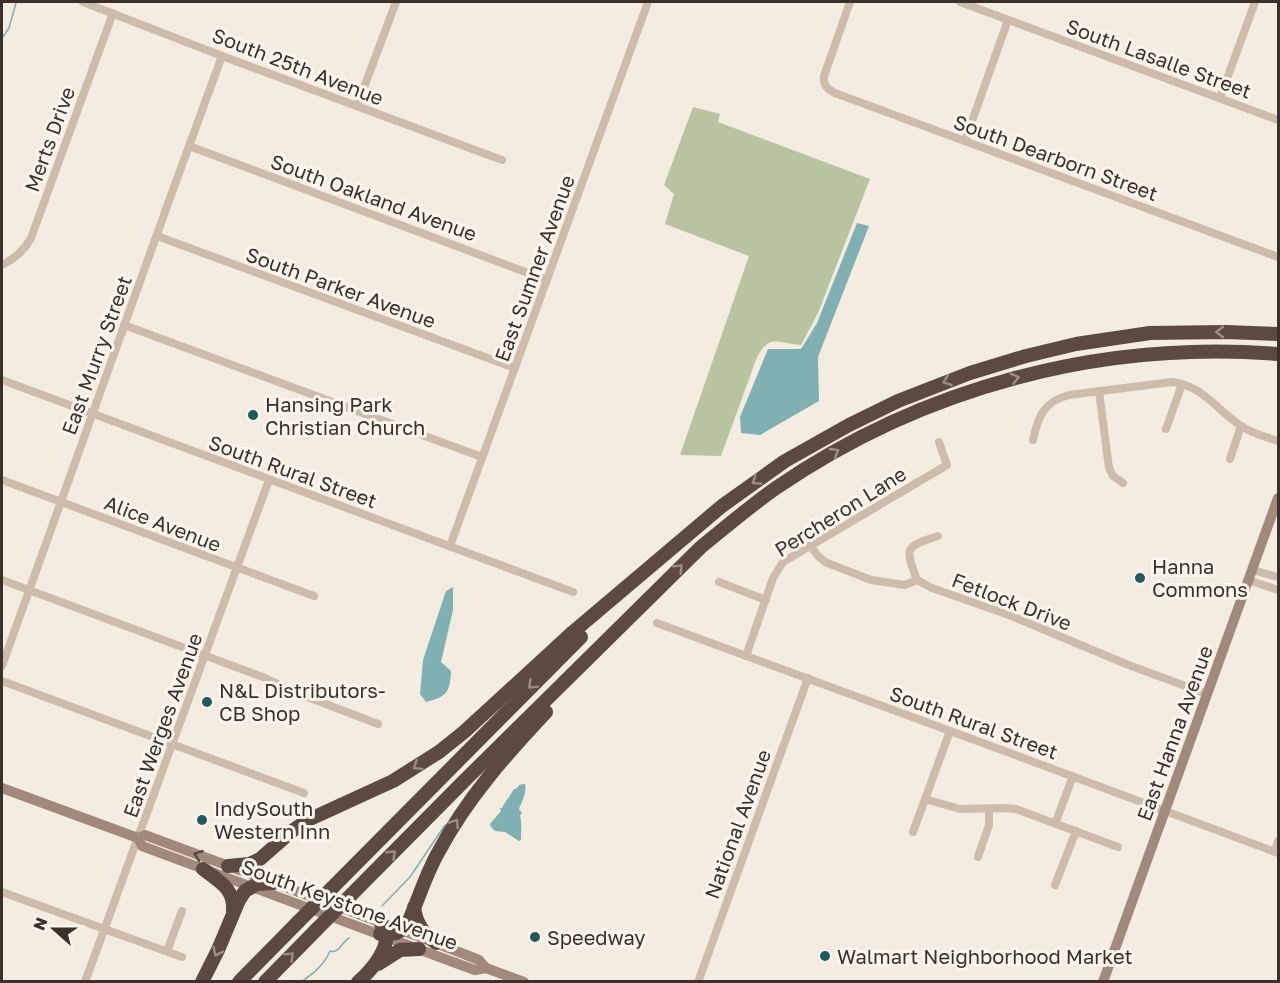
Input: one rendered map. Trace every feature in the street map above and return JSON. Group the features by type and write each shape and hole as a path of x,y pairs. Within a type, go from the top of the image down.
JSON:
{"highway":[{"path":"228,866 254,862 312,818 393,781 439,752 573,632 722,506 802,451 873,412 944,382 1026,356 1076,344 1150,333 1278,334"},
{"path":"265,981 474,771 716,534 777,488 842,447 928,406 1009,379 1055,368 1107,358 1162,353 1224,351 1278,354"},
{"path":"239,981 647,569"},
{"path":"371,969 384,949 384,932 397,933 406,927 426,876 439,851 458,818 483,784 508,753 661,586"},
{"path":"202,981 245,891 262,885 260,869 277,845"},
{"path":"203,869 228,889 233,902 231,918"},
{"path":"414,907 419,924 426,935 436,943"},
{"path":"358,981 384,959 400,950 419,949"}],"main road":[{"name":"East Hanna Avenue","path":"1103,981 1278,498"},
{"name":"South Keystone Avenue","path":"2,788 138,838 142,846 203,869 262,885 475,970 486,968 524,981"},
{"name":"South Keystone Avenue","path":"138,838 145,835 228,866 262,885"},
{"name":"South Keystone Avenue","path":"401,930 479,960 486,968"}],"street":[{"name":"South 25th Avenue","path":"83,2 502,160"},
{"path":"357,106 396,2"},
{"name":"East Sumner Avenue","path":"450,546 648,2"},
{"name":"South Dearborn Street","path":"850,2 824,76 824,84 828,89 1278,257"},
{"name":"South Lasalle Street","path":"960,2 1278,120"},
{"path":"1220,98 1256,2"},
{"name":"Merts Drive","path":"2,265 19,254 31,238 113,13"},
{"path":"965,141 1008,20"},
{"name":"East Murry Street","path":"2,666 222,56"},
{"name":"South Oakland Avenue","path":"189,146 547,280"},
{"name":"South Parker Avenue","path":"156,236 515,368"},
{"path":"124,325 482,457"},
{"name":"South Rural Street","path":"2,380 573,592"},
{"path":"1033,440 1041,414 1053,402 1069,395 1166,383 1191,387 1203,394 1241,426 1278,441"},
{"path":"1166,429 1182,384"},
{"path":"1099,391 1108,468 1113,476 1123,483"},
{"path":"1230,459 1241,426"},
{"name":"Percheron Lane","path":"746,656 773,578 783,562 947,465 939,442"},
{"name":"Alice Avenue","path":"2,480 314,596"},
{"name":"East Werges Avenue","path":"85,981 269,480"},
{"path":"917,580 909,561 911,549 916,543 938,536"},
{"name":"Fetlock Drive","path":"810,545 825,562 871,580 905,585 917,580 932,588 1009,615 1126,664 1207,694"},
{"path":"1250,575 1278,577"},
{"path":"1250,575 1278,590"},
{"path":"2,580 263,677 297,693 378,724"},
{"path":"719,582 766,600"},
{"name":"South Rural Street","path":"657,623 1277,853"},
{"name":"National Avenue","path":"698,981 808,678"},
{"path":"2,681 304,793"},
{"path":"913,832 950,731"},
{"path":"1055,824 1073,776"},
{"path":"926,799 960,809 1016,809 1118,847"},
{"path":"978,857 989,825 989,809"},
{"path":"1055,885 1076,831"},
{"path":"1277,853 1278,841"},
{"path":"2,892 182,957"},
{"path":"167,951 182,910"}],"green space":[{"path":"693,107 720,114 718,122 870,179 818,313 801,345 771,342 762,350 757,357 721,456 680,455 749,256 665,224 674,194 664,185"}],"water":[{"path":"857,223 869,226 818,357 819,401 760,435 741,433 740,417 768,349 801,349 817,323"},
{"path":"453,587 453,610 441,662 451,671 450,684 443,696 426,702 420,694 423,660 446,591"},
{"path":"525,784 524,797 519,809 522,813 520,815 521,840 519,841 505,832 495,831 490,824 501,811 500,808 513,790"}],"waterway":[{"path":"2,38 9,28 16,3"},
{"path":"382,906 410,877 445,825"},
{"path":"301,982 318,968 330,951 336,951 349,938"}],"place":[{"name":"Hansing Park Christian Church","path":"253,415"},
{"name":"Hanna Commons","path":"1140,578"},
{"name":"N&L Distributors- CB Shop","path":"207,702"},
{"name":"IndySouth Western Inn","path":"202,820"},
{"name":"Speedway","path":"535,937"},
{"name":"Walmart Neighborhood Market","path":"825,956"}]}
